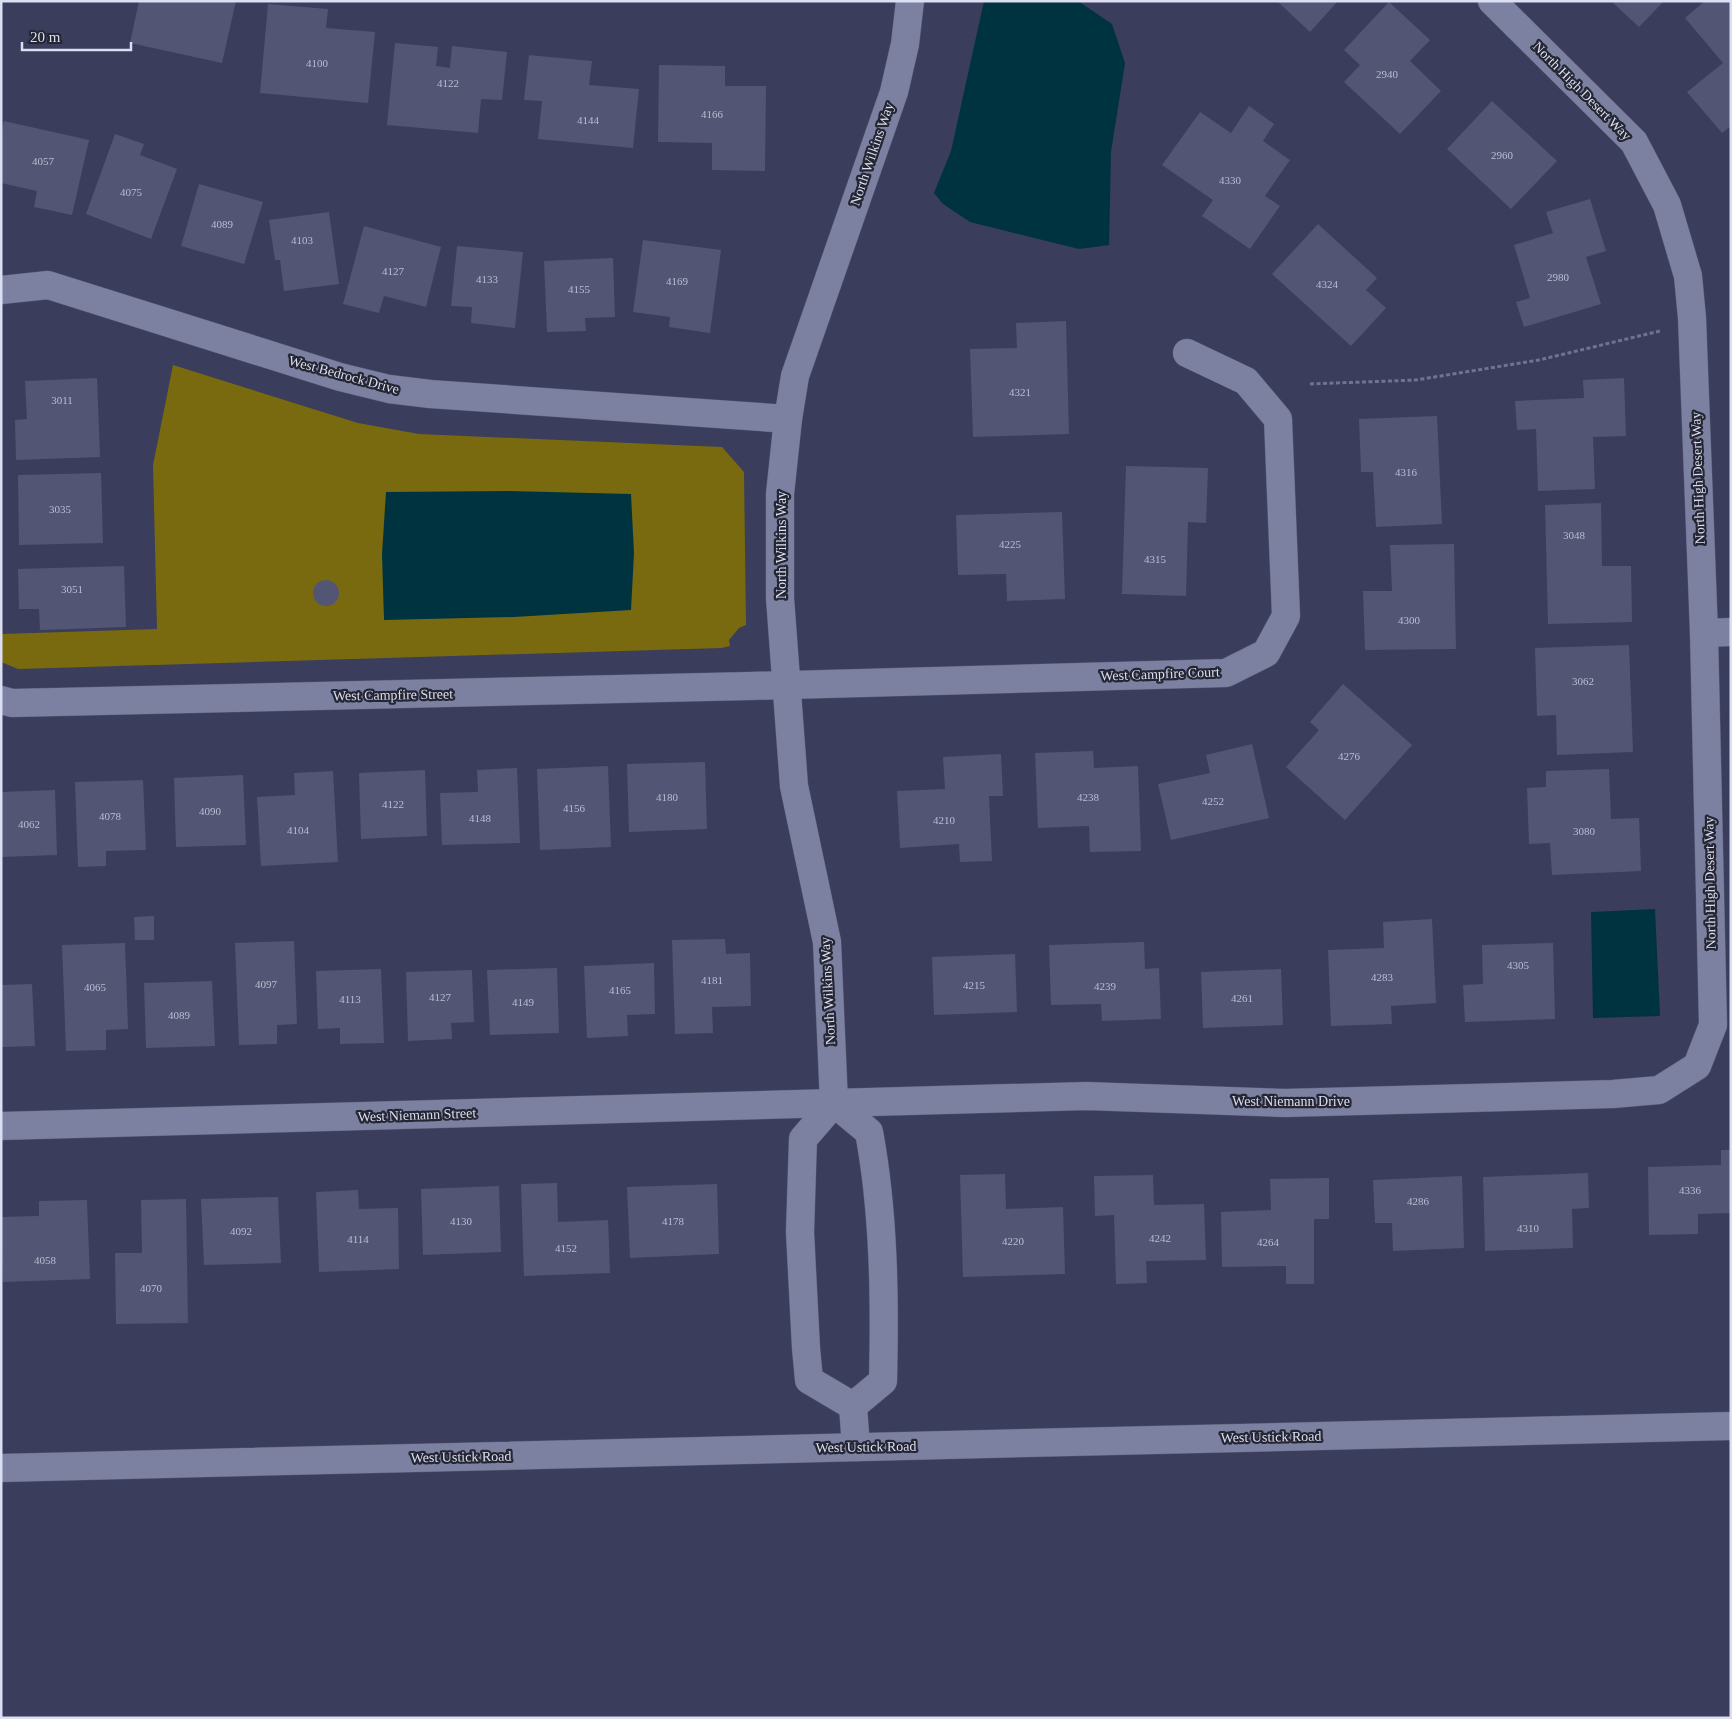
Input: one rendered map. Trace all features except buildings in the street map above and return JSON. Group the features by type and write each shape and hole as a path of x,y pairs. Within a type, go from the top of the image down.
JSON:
{"street":[{"name":"North Wilkins Way","path":"834,1103 827,942 794,786 780,598 780,494 788,419 796,376 894,92 905,44 910,1"},
{"name":"North High Desert Way","path":"1492,1 1634,142 1667,205 1688,276 1692,318 1704,633 1713,1025"},
{"name":"West Bedrock Drive","path":"1,290 48,285 340,377 389,389 430,394 788,419"},
{"name":"West Campfire Court","path":"786,685 1226,673 1266,653 1286,616 1278,419 1246,381 1187,353"},
{"path":"1704,633 1731,632"},
{"name":"West Campfire Street","path":"1,700 12,704 786,685"},
{"name":"West Niemann Drive","path":"834,1103 1086,1096 1285,1103 1613,1094 1650,1091 1659,1090 1697,1066 1713,1025"},
{"path":"834,1103 869,1132 881,1225 884,1342 883,1382 853,1406 809,1380 806,1348 800,1232 803,1140 834,1103"},
{"name":"West Niemann Street","path":"1,1126 834,1103"},
{"path":"853,1406 856,1447"},
{"name":"West Ustick Road","path":"1,1468 1731,1426"}],"path":[{"path":"1310,384 1416,380 1539,360 1662,330"}],"shaded area":[{"path":"173,365 358,423 419,434 722,447 744,472 746,625 739,628 729,640 730,646 722,648 18,669 1,662 1,634 157,629 153,465"}],"water":[{"path":"984,1 1078,1 1112,24 1125,63 1111,152 1109,245 1079,249 970,222 943,204 934,193 951,151"},
{"path":"509,491 631,494 634,553 631,610 514,617 384,620 382,554 386,492"},
{"path":"1655,909 1660,1016 1593,1018 1591,912"}]}
